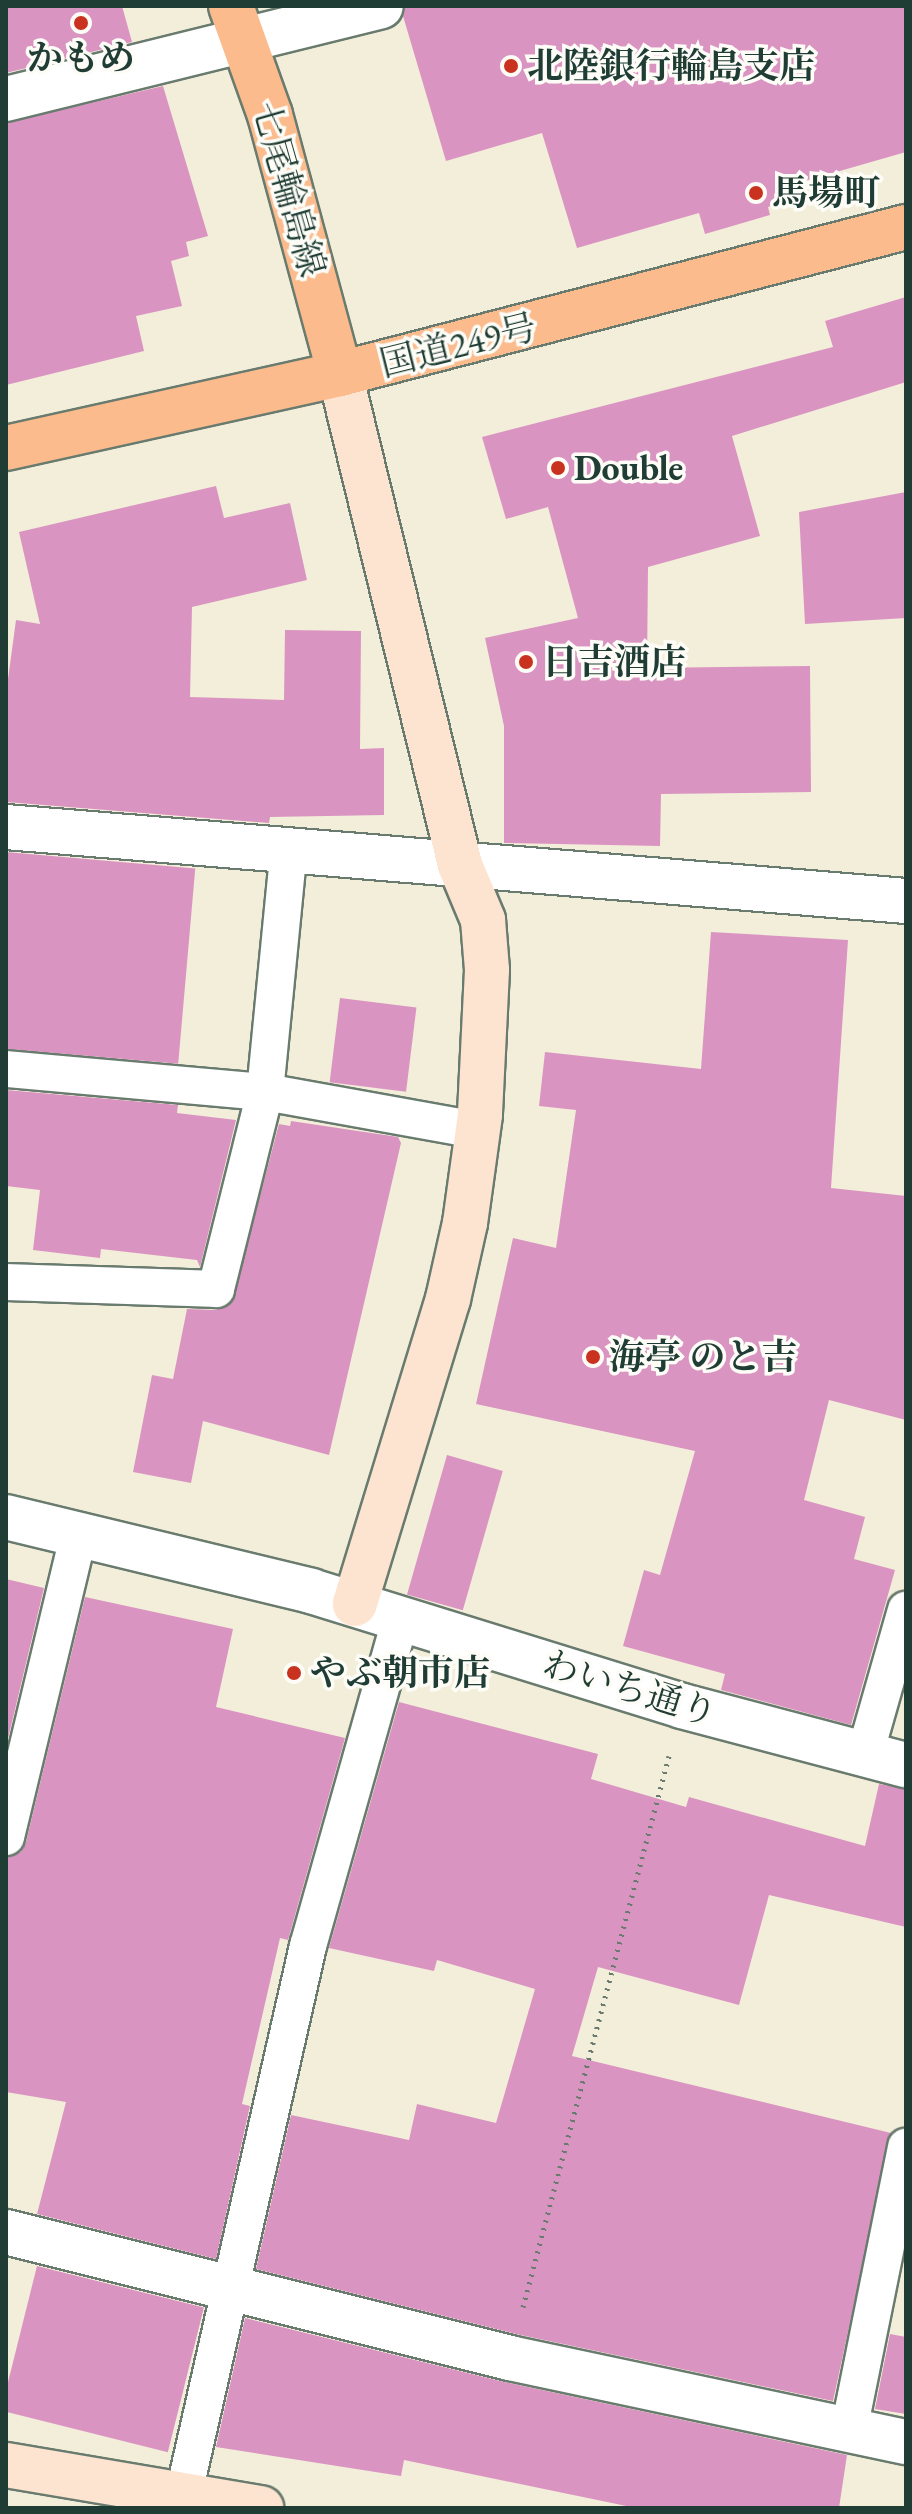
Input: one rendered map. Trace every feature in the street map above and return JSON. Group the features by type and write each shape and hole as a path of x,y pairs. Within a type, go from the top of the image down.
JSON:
{"main road":[{"name":"七尾輪島線","path":"237,23 288,176 340,374"},
{"name":"国道249号","path":"6,448 340,374 906,227"}],"street":[{"path":"6,99 237,23 381,6"},
{"path":"340,374 460,865 483,920 487,970 477,1130 465,1223 448,1299 355,1604"},
{"path":"6,827 289,847 460,865 906,901"},
{"name":"わいち通り","path":"6,1517 79,1532 355,1604 682,1706 886,1759"},
{"path":"6,2232 510,2358 906,2442"},
{"path":"6,2465 261,2508"}],"lane":[{"path":"6,1282 216,1289 265,1092 289,847"},
{"path":"6,1069 265,1092 477,1130"},
{"path":"6,1837 79,1532"},
{"path":"886,1759 906,1610"},
{"path":"183,2497 308,1946 401,1618"},
{"path":"849,2430 906,2147"}],"path":[{"path":"510,2358 682,1706"}],"building":[{"path":"6,6 122,6 132,42 6,73"},
{"path":"405,6 906,6 906,152 798,183 802,197 768,207 770,215 705,234 699,213 577,248 542,133 446,161 403,16"},
{"path":"163,86 208,236 186,242 189,256 171,261 182,306 136,316 144,351 6,385 6,123"},
{"path":"906,297 906,382 732,436 760,536 648,567 647,668 810,666 811,792 661,794 660,846 504,843 504,726 485,638 578,618 548,507 506,519 482,437 833,347 825,321"},
{"path":"216,486 224,518 290,503 307,580 192,607 190,697 284,700 285,630 361,631 360,749 384,748 384,815 270,817 269,823 6,802 6,694 16,620 40,624 19,532"},
{"path":"906,492 906,618 805,624 799,512"},
{"path":"6,852 195,869 178,1064 6,1049"},
{"path":"711,932 848,940 831,1188 906,1196 906,1420 829,1400 804,1500 865,1517 854,1559 895,1570 851,1725 721,1690 725,1674 623,1646 644,1570 660,1575 695,1451 476,1404 513,1238 556,1248 576,1110 539,1106 545,1052 701,1069"},
{"path":"340,998 416,1007 406,1092 330,1082"},
{"path":"6,1090 178,1105 177,1113 236,1120 200,1267 197,1260 101,1249 100,1258 33,1250 40,1190 6,1186"},
{"path":"291,1121 398,1137 401,1143 329,1455 203,1421 191,1483 133,1472 152,1375 173,1379 187,1309 216,1310 232,1302 279,1124 290,1126"},
{"path":"447,1455 503,1471 463,1610 407,1594"},
{"path":"6,1579 44,1588 6,1747"},
{"path":"85,1597 233,1629 216,1707 345,1738 288,1940 280,1938 242,2104 250,2106 216,2259 37,2214 66,2102 6,2092 6,1857 21,1852 26,1842"},
{"path":"399,1702 598,1754 591,1779 686,1807 689,1797 865,1846 879,1784 906,1789 906,1927 769,1895 739,2005 598,1967 572,2056 891,2133 833,2401 516,2334 256,2269 291,2115 409,2140 417,2104 496,2123 535,1989 437,1960 434,1971 329,1948"},
{"path":"37,2266 204,2308 168,2452 6,2412 6,2390"},
{"path":"245,2318 504,2382 847,2455 839,2508 636,2508 404,2460 401,2476 216,2447"},
{"path":"890,2334 906,2337 906,2414 875,2409"}],"place":[{"name":"かもめ","path":"81,23"},
{"name":"北陸銀行輪島支店","path":"511,66"},
{"name":"馬場町","path":"756,193"},
{"name":"Double","path":"558,468"},
{"name":"日吉酒店","path":"526,662"},
{"name":"海亭 のと吉","path":"593,1357"},
{"name":"やぶ朝市店","path":"294,1673"}]}
